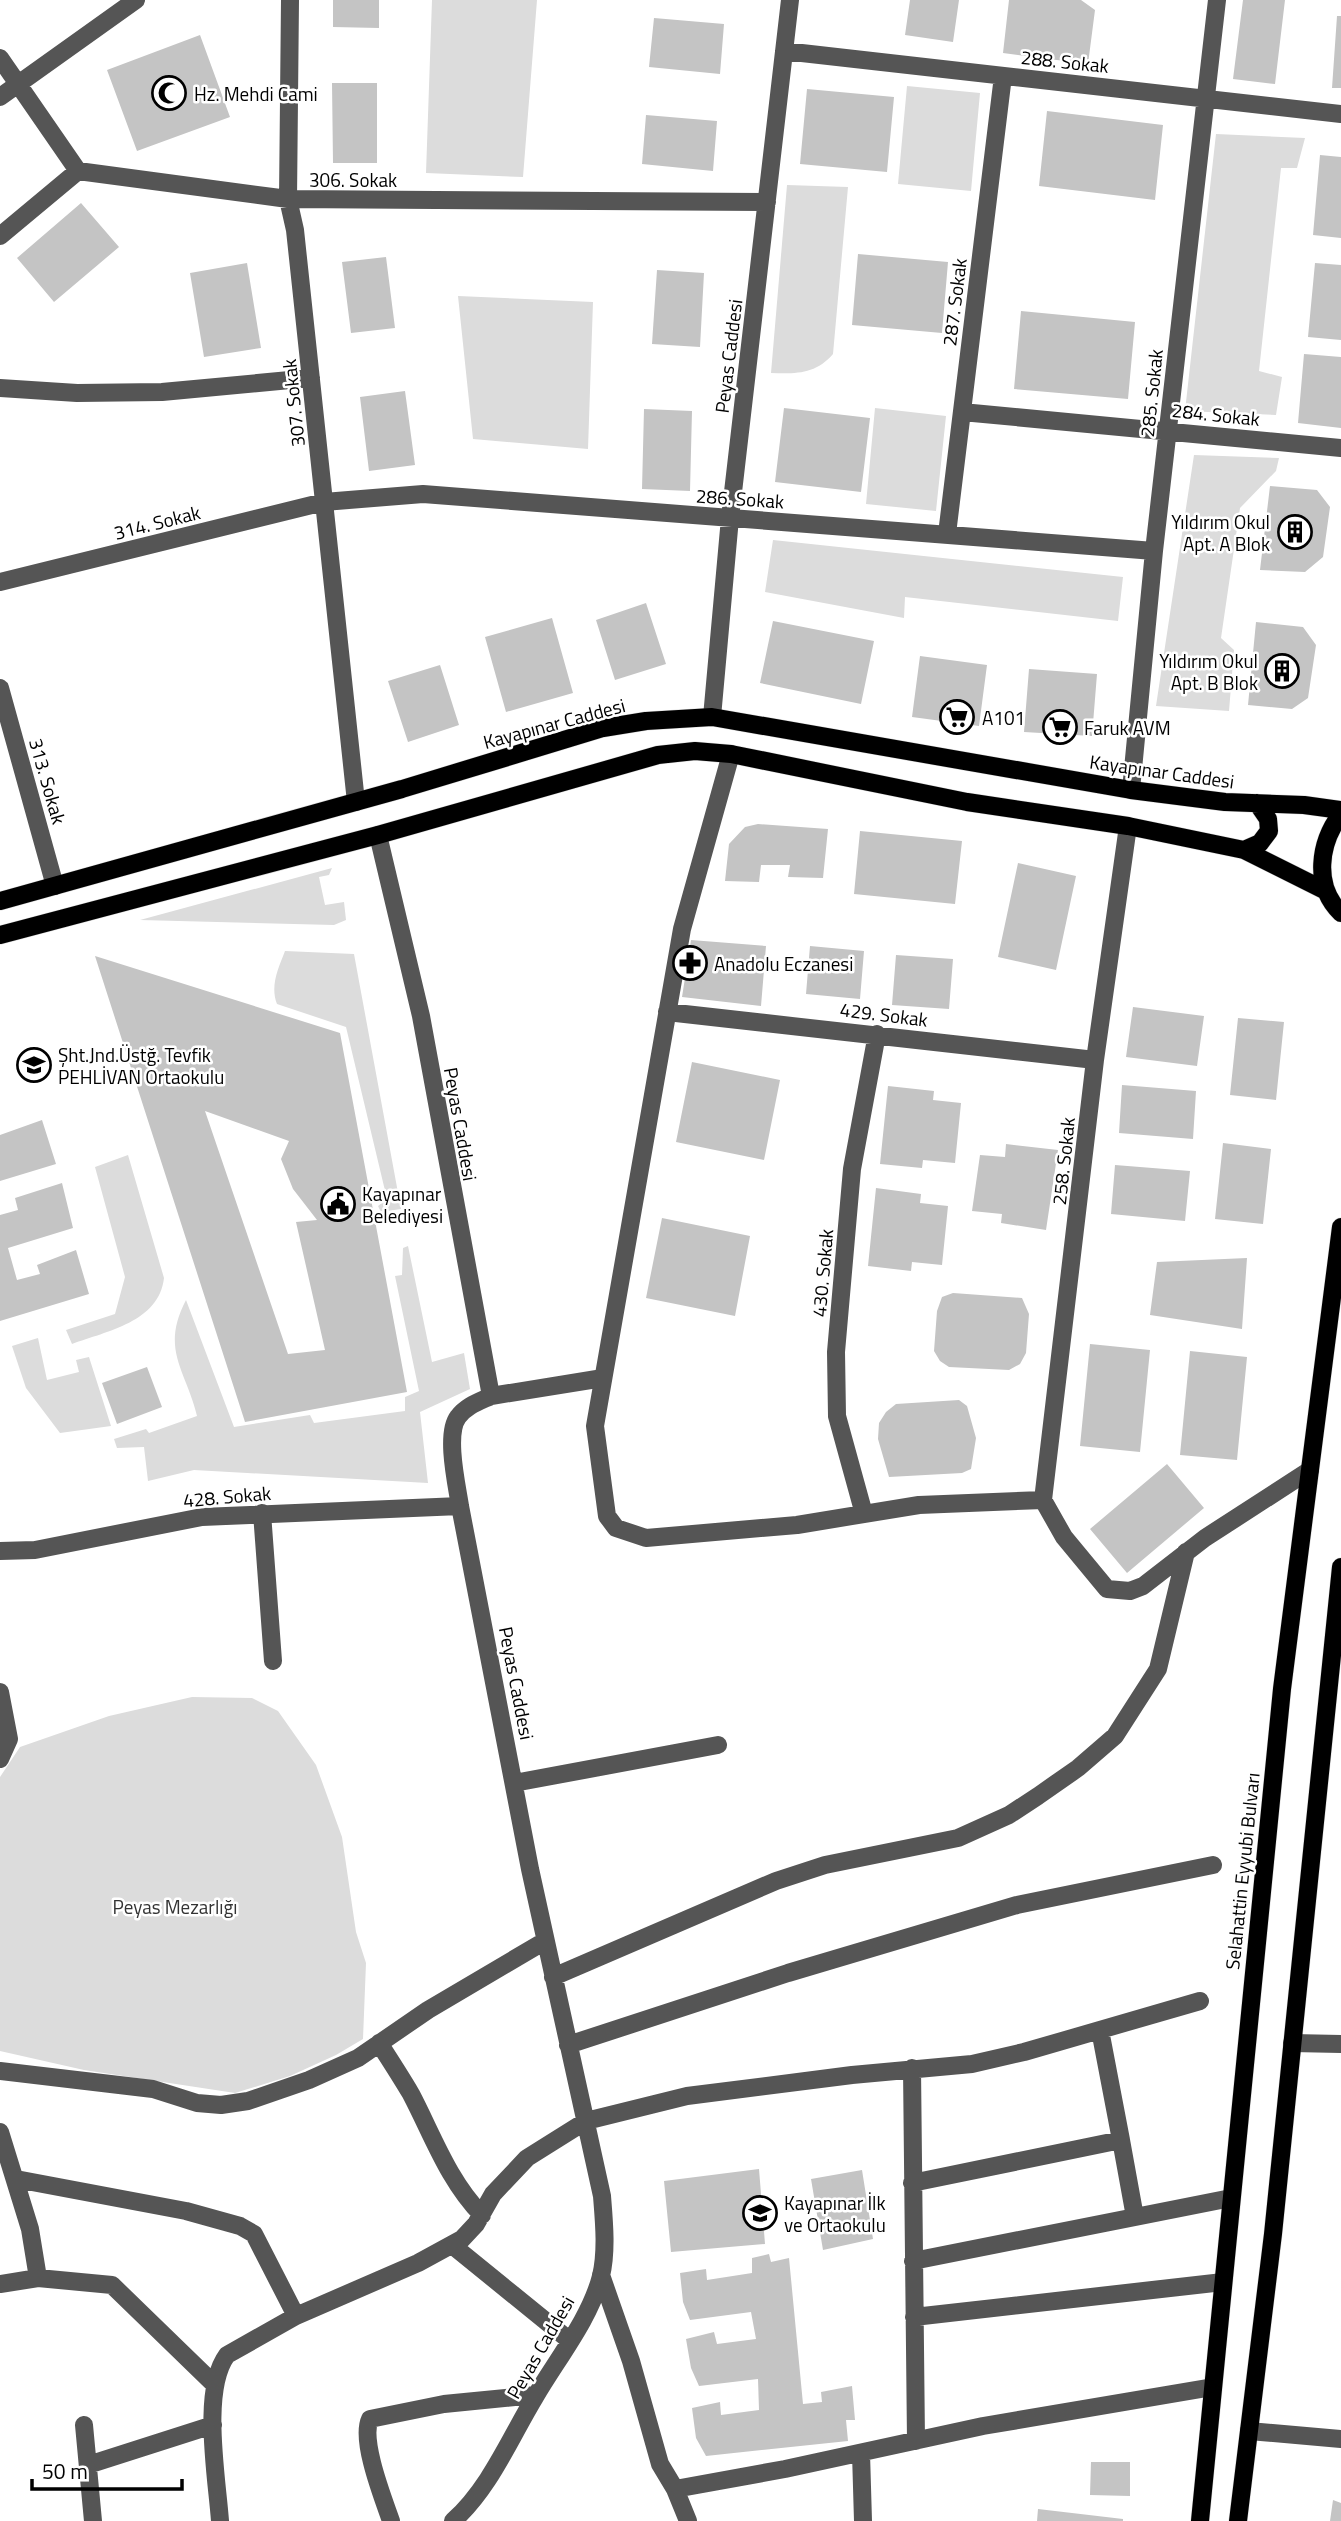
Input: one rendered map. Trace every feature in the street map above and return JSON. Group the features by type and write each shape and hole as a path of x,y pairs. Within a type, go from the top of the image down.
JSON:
{"main road":[{"name":"Kayapınar Caddesi","path":"0,901 356,802 603,728 646,721 712,717 1131,790 1304,805 1341,812"},
{"path":"0,935 378,835 658,755 695,751 731,754 967,802 1128,826 1244,850 1326,891"},
{"path":"1244,850 1260,843 1269,831 1268,819 1257,803"},
{"path":"1341,812 1323,848 1322,870 1326,891 1341,914"},
{"name":"Selahattin Eyyubi Bulvarı","path":"1200,2521 1282,1689 1341,1227"},
{"path":"1238,2521 1335,1677 1341,1567"}],"street":[{"path":"0,97 136,0"},
{"name":"307. Sokak","path":"290,0 288,199 295,230 356,802"},
{"name":"Peyas Caddesi","path":"712,717 730,518 790,0"},
{"name":"285. Sokak","path":"1131,790 1154,551 1217,0"},
{"name":"288. Sokak","path":"784,51 1341,114"},
{"path":"0,58 78,171 0,236"},
{"name":"287. Sokak","path":"947,534 1003,76"},
{"name":"306. Sokak","path":"78,171 288,199 767,202"},
{"path":"0,388 77,393 162,392 311,377"},
{"name":"284. Sokak","path":"962,412 1341,448"},
{"name":"286. Sokak","path":"324,502 422,494 1154,551"},
{"name":"314. Sokak","path":"0,582 324,502"},
{"name":"313. Sokak","path":"0,688 55,886"},
{"path":"731,754 682,929 595,1426 607,1516 617,1528 646,1538 797,1525 919,1505 1043,1500 1064,1537 1107,1589 1130,1591 1143,1586 1186,1552 1310,1470"},
{"name":"258. Sokak","path":"1043,1500 1095,1060 1128,826"},
{"name":"Peyas Caddesi","path":"378,835 421,1016 491,1396 467,1407 455,1420 452,1458 545,1941 602,2196 601,2275 588,2309 535,2395 502,2458 453,2521"},
{"name":"429. Sokak","path":"667,1012 1095,1060"},
{"name":"430. Sokak","path":"864,1514 837,1416 836,1352 852,1169 877,1034"},
{"path":"491,1396 603,1378"},
{"name":"428. Sokak","path":"0,1551 35,1550 202,1517 460,1506"},
{"path":"262,1513 273,1661"},
{"path":"553,1977 776,1881 825,1865 957,1838 1009,1815 1038,1796 1115,1736 1158,1669 1186,1552"},
{"path":"0,1692 9,1739 0,1759"},
{"path":"514,1783 718,1745"},
{"path":"568,2045 788,1973 1017,1905 1213,1865"},
{"path":"0,2071 153,2090 197,2103 221,2105 248,2101 309,2080 358,2058 428,2010 545,1941"},
{"path":"220,2521 213,2425 215,2385 220,2364 227,2355 296,2316 418,2263 462,2239 482,2214 493,2194 527,2158 586,2121 688,2096 912,2068 972,2064 1200,2001"},
{"path":"1100,2030 1135,2217"},
{"path":"379,2043 410,2093 442,2159 466,2198 482,2214"},
{"path":"1292,2043 1341,2043"},
{"path":"912,2068 916,2441"},
{"path":"0,2132 30,2229 38,2278"},
{"path":"912,2183 1121,2140"},
{"path":"16,2179 186,2211 240,2226 254,2234 296,2316"},
{"path":"913,2261 1231,2198"},
{"path":"452,2245 569,2340"},
{"path":"601,2275 631,2361 660,2464 675,2489 688,2521"},
{"path":"0,2284 38,2278 113,2285 215,2385"},
{"path":"914,2317 1223,2282"},
{"path":"675,2489 983,2426 1213,2387"},
{"path":"391,2521 378,2482 366,2428 370,2419 444,2404 535,2395"},
{"path":"84,2425 93,2521"},
{"path":"88,2465 213,2425"},
{"path":"1249,2431 1341,2439"},
{"path":"861,2453 863,2521"}],"green space":[{"path":"432,0 537,0 523,177 426,173"},
{"path":"907,86 980,93 971,191 898,184"},
{"path":"1216,134 1305,138 1297,168 1281,168 1259,371 1282,377 1276,415 1185,411"},
{"path":"787,185 848,187 833,354 813,369 771,373"},
{"path":"458,296 593,302 588,449 473,439"},
{"path":"875,408 946,416 936,511 866,504"},
{"path":"1194,455 1279,458 1276,471 1240,508 1221,638 1234,650 1229,711 1156,706"},
{"path":"773,540 1123,577 1118,621 905,597 904,618 765,592"},
{"path":"332,868 329,875 319,877 325,905 344,902 346,920 334,925 140,920"},
{"path":"285,951 354,954 401,1209 381,1212 378,1206 387,1199 346,1027 277,1004 275,984"},
{"path":"128,1155 164,1278 160,1293 142,1315 129,1323 72,1344 66,1330 115,1314 125,1277 95,1167"},
{"path":"408,1246 432,1362 464,1353 470,1389 420,1412 428,1483 194,1470 148,1481 144,1447 117,1448 114,1439 146,1429 149,1433 197,1416 175,1347 175,1333 186,1300 234,1427 310,1415 314,1423 405,1411 405,1397 419,1391 395,1276 402,1275 403,1248"},
{"path":"38,1338 47,1380 79,1372 76,1360 89,1357 111,1426 60,1433 26,1388 12,1346"},
{"name":"Peyas Mezarlığı","path":"192,1697 252,1698 278,1711 316,1765 342,1837 356,1932 366,1963 363,2039 290,2076 235,2093 84,2070 0,2051 0,1777 20,1747 109,1716"}],"building":[{"path":"333,0 379,0 379,28 333,27"},
{"path":"910,0 959,0 953,42 905,35"},
{"path":"1009,0 1081,0 1095,10 1088,64 1003,53"},
{"path":"1243,0 1285,0 1275,84 1233,79"},
{"path":"1337,16 1341,16 1341,88 1332,88"},
{"path":"654,18 724,24 720,74 649,67"},
{"name":"Hz. Mehdi Cami","path":"200,35 230,117 137,151 107,70"},
{"path":"332,83 377,83 377,163 333,163"},
{"path":"807,89 894,97 887,172 800,164"},
{"path":"1047,111 1163,125 1155,200 1039,186"},
{"path":"646,115 717,121 713,171 642,164"},
{"path":"1320,155 1341,157 1341,238 1313,235"},
{"path":"81,203 119,247 54,302 17,258"},
{"path":"858,254 948,262 942,333 852,325"},
{"path":"386,257 395,328 351,333 342,262"},
{"path":"247,263 261,348 204,357 190,273"},
{"path":"1315,263 1341,265 1341,340 1308,337"},
{"path":"657,270 704,273 700,347 652,344"},
{"path":"1021,311 1135,322 1128,399 1014,389"},
{"path":"1304,354 1341,357 1341,428 1298,423"},
{"path":"405,391 415,465 369,471 360,397"},
{"path":"784,408 870,418 861,492 775,482"},
{"path":"644,409 692,411 690,491 642,489"},
{"name":"Yıldırım Okul Apt. A Blok","path":"1270,486 1317,490 1330,507 1323,557 1305,572 1260,570"},
{"path":"646,603 666,664 615,680 596,620"},
{"path":"552,618 573,693 506,712 485,637"},
{"path":"773,621 874,641 861,704 760,683"},
{"name":"Yıldırım Okul Apt. B Blok","path":"1256,622 1303,627 1316,645 1308,698 1292,709 1248,705"},
{"path":"920,656 987,665 979,726 912,717"},
{"path":"440,665 459,725 408,742 388,681"},
{"path":"1029,669 1097,674 1092,736 1024,732"},
{"path":"758,824 828,829 823,878 788,877 790,865 761,865 759,882 725,881 729,844 745,827"},
{"path":"860,831 962,841 955,904 854,894"},
{"path":"1018,863 1076,876 1056,970 998,957"},
{"path":"691,940 766,946 761,1006 682,997"},
{"path":"810,946 864,951 860,999 806,994"},
{"path":"896,955 953,959 949,1009 892,1005"},
{"name":"Kayapınar Belediyesi","path":"95,956 340,1033 407,1392 245,1422","holes":["205,1111 289,1141 281,1159 293,1189 317,1220 296,1222 325,1350 288,1354"]},
{"path":"1133,1007 1204,1016 1197,1066 1126,1057"},
{"path":"1238,1018 1284,1022 1276,1100 1230,1095"},
{"path":"692,1062 780,1080 764,1160 676,1142"},
{"path":"1122,1085 1196,1091 1193,1139 1119,1133"},
{"path":"888,1086 934,1091 933,1100 961,1103 955,1163 923,1160 922,1168 880,1164"},
{"path":"42,1120 56,1164 0,1181 0,1135"},
{"path":"1223,1143 1271,1149 1263,1224 1215,1219"},
{"path":"1006,1144 1058,1150 1046,1230 1001,1223 1002,1214 972,1211 980,1155 1005,1157"},
{"path":"1115,1165 1190,1171 1185,1221 1111,1214"},
{"path":"62,1183 73,1228 8,1248 17,1280 40,1274 37,1265 76,1250 89,1294 0,1321 0,1215 18,1210 15,1198"},
{"path":"876,1188 921,1194 920,1203 948,1206 942,1265 912,1262 911,1271 868,1266"},
{"path":"662,1218 750,1236 735,1316 646,1298"},
{"path":"1247,1258 1242,1329 1150,1315 1157,1262"},
{"path":"953,1293 1022,1298 1029,1314 1026,1353 1020,1364 1009,1370 949,1367 940,1361 934,1351 937,1311 942,1297"},
{"path":"1090,1344 1150,1350 1140,1452 1080,1446"},
{"path":"1190,1351 1247,1357 1237,1460 1180,1455"},
{"path":"147,1367 162,1407 117,1424 102,1383"},
{"path":"959,1400 967,1406 976,1438 971,1469 962,1473 889,1477 878,1439 879,1423 886,1412 896,1404"},
{"path":"1167,1464 1204,1508 1127,1573 1090,1529"},
{"path":"759,2169 765,2244 671,2252 664,2181"},
{"path":"862,2170 873,2239 823,2250 811,2179"},
{"path":"769,2254 771,2262 789,2258 803,2404 822,2402 821,2392 852,2386 855,2420 846,2420 848,2441 706,2456 696,2438 692,2408 720,2402 721,2415 759,2410 758,2379 699,2386 691,2368 686,2339 714,2332 717,2344 756,2339 751,2312 690,2320 683,2302 680,2273 706,2269 707,2280 752,2273 752,2258"},
{"path":"1091,2462 1130,2462 1130,2496 1090,2495"},
{"path":"1333,2500 1341,2503 1341,2521 1330,2521"},
{"path":"1038,2509 1123,2519 1123,2521 1037,2521"}],"place":[{"name":"Hz. Mehdi Cami","path":"169,93"},
{"name":"Yıldırım Okul Apt. A Blok","path":"1295,532"},
{"name":"Yıldırım Okul Apt. B Blok","path":"1282,671"},
{"name":"A101","path":"957,717"},
{"name":"Faruk AVM","path":"1060,727"},
{"name":"Anadolu Eczanesi","path":"690,963"},
{"name":"Şht.Jnd.Üstğ. Tevfik PEHLİVAN Ortaokulu","path":"34,1065"},
{"name":"Kayapınar Belediyesi","path":"338,1204"},
{"name":"Kayapınar İlk ve Ortaokulu","path":"760,2213"}]}
